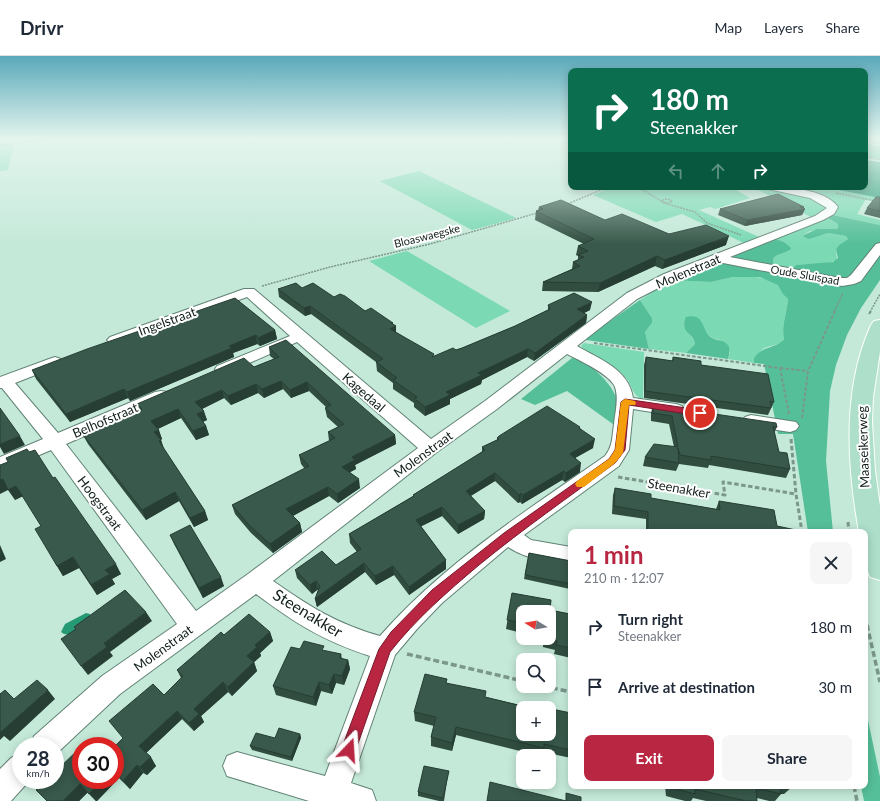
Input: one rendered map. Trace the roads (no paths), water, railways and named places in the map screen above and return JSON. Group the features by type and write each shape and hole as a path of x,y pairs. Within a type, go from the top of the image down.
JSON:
{"main road":[{"name":"Maaseikerweg","path":"880,325 869,357 863,388 860,432 864,488 871,530 880,569"}],"street":[{"name":"Molenstraat","path":"54,737 111,685 256,580 430,448 491,405 632,296 669,276 819,218 830,212 833,207 830,203 824,200 784,190"},
{"name":"Oude Sluispad","path":"715,258 837,282 846,282 856,278 880,248"},
{"name":"Ingelstraat","path":"101,345 249,292 299,336"},
{"path":"206,377 299,336"},
{"name":"Kagedaal","path":"299,336 430,448"},
{"path":"333,793 385,649 395,636 436,593 508,536 612,461 620,450 625,402 623,387 617,378 571,343"},
{"path":"2,382 72,356"},
{"name":"Hoogstraat","path":"2,382 55,442 193,626"},
{"name":"Belhofstraat","path":"0,465 177,389"},
{"path":"625,402 696,413"},
{"path":"735,418 790,426"},
{"path":"508,536 526,548 568,555"},
{"name":"Steenakker","path":"256,580 298,611 323,626 358,641 385,649"},
{"path":"237,766 361,801"},
{"path":"0,790 12,777"}]}
